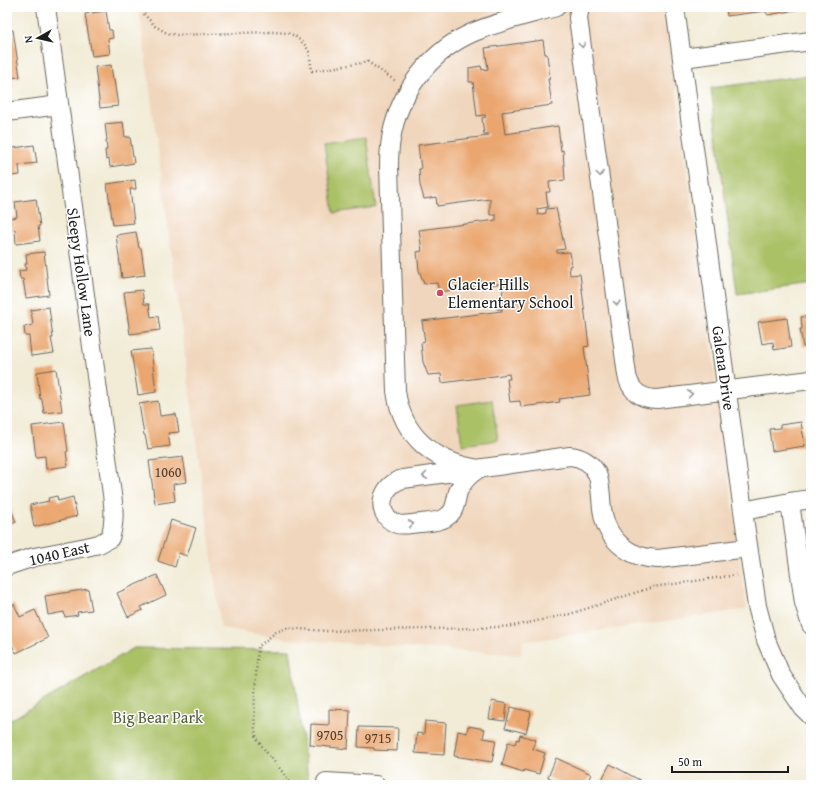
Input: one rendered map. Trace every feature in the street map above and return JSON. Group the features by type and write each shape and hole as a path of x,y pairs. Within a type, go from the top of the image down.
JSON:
{"street":[{"name":"Sleepy Hollow Lane","path":"46,7 112,494 114,527 110,538"},
{"path":"478,469 447,461 428,449 408,427 400,412 397,402 389,147 398,112 409,90 428,65 442,51 459,39 487,27 556,7"},
{"path":"580,7 578,18 628,381 636,393 650,399 811,380"},
{"name":"Galena Drive","path":"675,7 748,548 758,606 766,640 781,675 803,708 811,716"},
{"path":"682,58 811,41"},
{"path":"7,112 59,105"},
{"path":"478,469 466,478 458,493 452,513 443,519 402,525 391,520 384,511 384,492 397,480 570,456 587,462 597,474 606,524 616,541 631,553 644,558 658,559 748,548"},
{"path":"743,511 811,499"},
{"path":"790,502 804,603 811,625"},
{"name":"1040 East","path":"7,566 34,557 99,544 110,538"},
{"path":"326,782 376,785"}],"path":[{"path":"140,7 155,26 167,33 176,35 276,32 288,33 295,36 306,46 309,52 312,71 368,62 409,90"},
{"path":"291,785 286,776 260,743 255,730 258,646 278,631 287,628 327,631 514,626 570,614 653,587 740,575"}],"shaded area":[{"name":"Glacier Hills Elementary School","path":"139,7 665,7 747,609 523,642 521,655 287,639 221,628"}],"green space":[{"path":"811,75 811,284 737,294 711,88"},
{"path":"366,137 376,207 334,213 324,143"},
{"path":"492,400 498,440 462,445 457,405"},
{"name":"Big Bear Park","path":"134,648 290,650 309,785 7,785 7,722"}],"building":[{"path":"726,7 793,7 796,10 768,15 765,11 727,16"},
{"path":"106,11 109,30 112,30 113,38 108,39 110,54 92,56 85,14"},
{"path":"13,30 20,77 7,78 7,31"},
{"path":"543,40 545,54 547,54 550,79 548,79 552,105 502,112 505,134 558,126 561,151 563,150 565,180 549,182 550,192 546,192 548,207 537,209 538,215 546,213 546,209 556,208 565,249 557,250 557,253 570,252 572,266 569,266 570,275 580,274 589,346 584,347 590,395 559,399 560,402 521,407 520,401 510,402 507,379 510,379 509,374 442,383 441,374 428,375 423,362 421,343 425,342 422,321 502,311 502,309 497,309 498,297 502,297 504,283 439,292 437,283 424,284 419,270 417,252 422,251 419,230 496,220 496,215 490,215 490,199 437,206 436,197 424,199 420,185 419,169 421,169 418,145 488,136 488,134 484,134 483,127 482,118 486,117 485,115 477,116 473,82 469,82 469,68 481,66 482,70 488,69 485,48"},
{"path":"111,65 118,106 100,108 95,67"},
{"path":"123,122 125,137 130,137 134,163 110,167 109,159 106,160 105,150 107,150 107,140 105,124"},
{"path":"34,145 37,163 19,165 20,175 11,176 10,172 7,173 7,149"},
{"path":"135,180 136,189 130,189 134,223 113,225 107,184"},
{"path":"36,199 40,226 38,226 40,241 16,244 15,229 11,230 9,218 17,217 15,202"},
{"path":"136,232 139,248 141,248 145,275 122,278 116,235"},
{"path":"44,252 49,295 26,298 23,279 20,279 19,271 26,270 26,254"},
{"path":"142,290 144,304 149,304 151,317 158,316 160,330 130,334 124,292"},
{"path":"49,307 53,338 51,338 54,353 31,356 29,336 25,336 24,327 33,325 31,310"},
{"path":"811,316 811,345 803,347 800,329 802,329 801,317"},
{"path":"787,318 791,347 774,350 773,342 762,344 758,322"},
{"path":"151,349 156,392 138,395 131,351"},
{"path":"56,369 62,411 44,413 42,399 40,399 37,372"},
{"path":"158,401 160,416 176,414 179,432 168,433 170,446 148,449 139,404"},
{"path":"64,422 68,451 66,452 68,466 46,469 45,456 36,457 32,426"},
{"path":"801,422 805,446 772,451 769,429 780,428 780,425"},
{"path":"183,457 187,482 173,484 175,501 155,504 149,461"},
{"path":"57,496 58,501 73,497 77,516 34,527 30,505 49,501 48,498"},
{"path":"10,507 16,522 7,525 7,508"},
{"path":"171,520 196,528 187,556 179,553 175,567 158,561"},
{"path":"157,575 166,595 141,607 143,610 128,617 117,593"},
{"path":"88,589 92,610 77,612 78,615 65,617 64,612 48,615 45,596"},
{"path":"14,604 20,617 35,610 48,638 16,653 7,635 7,607"},
{"path":"492,701 507,704 505,721 489,719"},
{"path":"511,707 531,712 526,733 505,728"},
{"path":"329,709 350,710 348,749 310,745 311,724 329,725"},
{"path":"425,721 446,723 444,755 415,753 417,733 424,734"},
{"path":"468,726 485,729 483,738 496,740 492,762 454,756 458,731 467,733"},
{"path":"359,727 398,728 397,751 374,750 374,748 358,747"},
{"path":"520,735 536,740 533,749 545,753 539,774 524,770 523,772 502,765 508,742 515,744 517,739 519,740"},
{"path":"556,758 591,774 586,785 562,785 548,777"},
{"path":"610,764 643,782 642,785 599,785"}],"place":[{"name":"Glacier Hills Elementary School","path":"440,293"}]}
